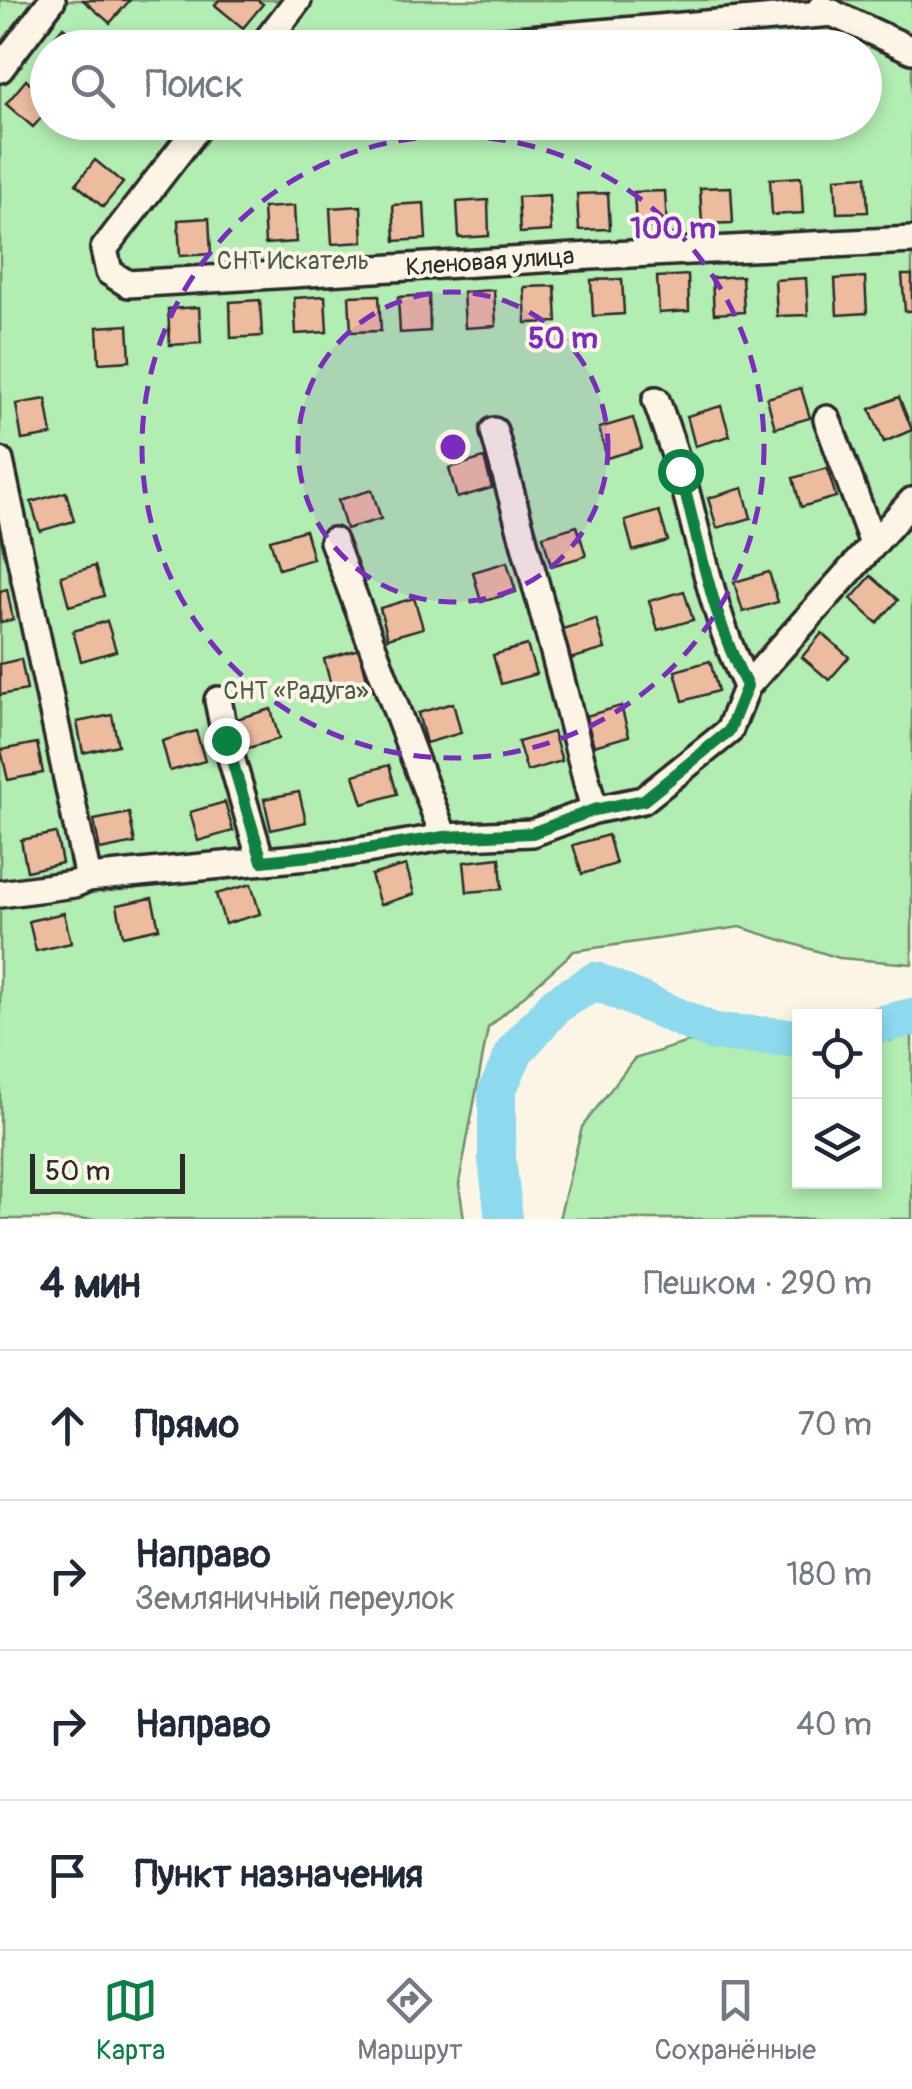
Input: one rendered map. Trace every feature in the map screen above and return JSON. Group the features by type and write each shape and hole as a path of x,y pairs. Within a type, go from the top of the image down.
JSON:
{"street":[{"path":"0,70 52,0"},
{"path":"275,30 298,0"},
{"path":"804,0 870,30"},
{"path":"634,30 834,13"},
{"path":"882,36 912,50"},
{"name":"Кленовая улица","path":"188,140 104,250 108,272 128,284 912,240"},
{"path":"656,400 680,471 712,594 747,686"},
{"path":"827,418 873,544"},
{"path":"494,431 594,810"},
{"path":"0,461 88,878"},
{"path":"0,894 74,884 88,878 348,852 444,837 532,833 594,810 644,800 729,731 747,686 912,500"},
{"path":"333,541 444,837"},
{"path":"218,700 262,861"}],"green space":[{"path":"0,0 912,0 912,964 839,958 740,927 574,951 488,1028 459,1184 464,1219 0,1219"},
{"path":"778,1022 792,1025 792,1189 882,1189 882,1040 912,1033 912,1219 559,1219 582,1127 634,1059 688,1042 734,1048"}],"building":[{"path":"83,0 130,0 110,23"},
{"path":"219,0 257,0 263,4 243,28 215,5"},
{"path":"26,80 30,83 30,124 6,104"},
{"path":"95,160 123,183 103,207 76,184"},
{"path":"866,176 868,212 837,213 835,178"},
{"path":"801,177 803,213 772,215 770,179"},
{"path":"731,187 733,223 702,224 700,188"},
{"path":"665,191 667,227 636,228 634,192"},
{"path":"608,193 610,229 579,230 577,194"},
{"path":"549,195 551,231 520,233 518,197"},
{"path":"488,200 489,236 459,238 457,202"},
{"path":"424,203 426,239 395,241 393,205"},
{"path":"294,206 296,242 265,244 263,208"},
{"path":"361,206 363,242 332,244 330,208"},
{"path":"209,218 211,254 180,256 178,220"},
{"path":"688,275 689,311 659,313 657,277"},
{"path":"902,275 912,275 912,311 905,311"},
{"path":"742,276 744,312 714,314 712,278"},
{"path":"865,277 867,313 837,315 835,279"},
{"path":"806,278 808,315 777,316 775,280"},
{"path":"622,279 624,314 593,316 591,280"},
{"path":"555,286 557,322 526,323 524,287"},
{"path":"494,290 496,326 465,328 463,292"},
{"path":"379,295 381,331 351,332 349,296"},
{"path":"429,295 430,331 400,333 398,297"},
{"path":"325,296 327,332 296,334 294,298"},
{"path":"260,300 262,336 231,338 230,302"},
{"path":"199,307 201,343 170,345 168,309"},
{"path":"128,325 130,361 99,363 97,327"},
{"path":"801,388 810,418 775,428 767,398"},
{"path":"899,397 912,430 884,442 870,409"},
{"path":"46,399 52,435 22,440 16,404"},
{"path":"721,406 730,436 695,446 687,416"},
{"path":"633,418 642,448 607,458 599,428"},
{"path":"484,458 492,488 457,498 449,468"},
{"path":"827,468 836,497 801,507 793,478"},
{"path":"743,488 751,518 717,528 708,498"},
{"path":"372,490 381,519 346,529 338,500"},
{"path":"66,492 74,521 40,531 31,502"},
{"path":"659,511 668,541 633,551 625,521"},
{"path":"577,526 586,556 551,566 543,536"},
{"path":"305,530 313,559 279,569 270,540"},
{"path":"507,562 516,592 481,602 473,572"},
{"path":"95,566 104,596 69,606 61,576"},
{"path":"769,572 778,602 743,612 734,582"},
{"path":"871,576 898,600 877,623 851,599"},
{"path":"7,589 13,620 0,622 0,591"},
{"path":"684,591 693,620 658,630 649,601"},
{"path":"414,598 423,628 388,638 380,608"},
{"path":"596,619 605,649 570,659 562,629"},
{"path":"107,621 116,651 81,661 73,631"},
{"path":"822,633 849,657 829,680 802,657"},
{"path":"527,645 536,674 501,684 493,655"},
{"path":"359,649 367,679 332,689 324,659"},
{"path":"21,659 27,690 0,695 0,664"},
{"path":"710,661 718,691 683,701 675,671"},
{"path":"453,703 461,733 426,743 418,713"},
{"path":"621,706 629,736 594,746 586,716"},
{"path":"271,709 279,739 245,749 236,719"},
{"path":"112,715 118,745 83,753 77,722"},
{"path":"196,731 205,761 170,771 162,741"},
{"path":"553,732 562,761 527,771 518,742"},
{"path":"37,743 43,773 8,780 1,750"},
{"path":"389,765 397,794 363,804 354,775"},
{"path":"299,792 306,822 271,830 264,799"},
{"path":"225,802 233,831 198,841 190,812"},
{"path":"129,813 135,843 100,850 94,820"},
{"path":"56,833 62,863 27,871 21,840"},
{"path":"608,835 616,864 582,874 573,845"},
{"path":"500,858 502,889 467,892 464,862"},
{"path":"406,865 414,894 380,905 371,875"},
{"path":"251,884 260,914 225,924 216,894"},
{"path":"152,898 159,928 123,936 117,905"},
{"path":"64,913 71,943 36,951 29,921"}],"waterway":[{"path":"504,1219 497,1159 497,1091 515,1051 556,1005 595,981 713,1032 792,1037"},
{"path":"882,1024 912,1017"}],"route":[{"path":"226,740 262,861 444,837 532,833 594,810 644,800 729,731 747,686 712,594 680,471"}],"park label":[{"name":"СНТ Искатель","path":"293,261"},
{"name":"СНТ «Радуга»","path":"296,691"}]}
